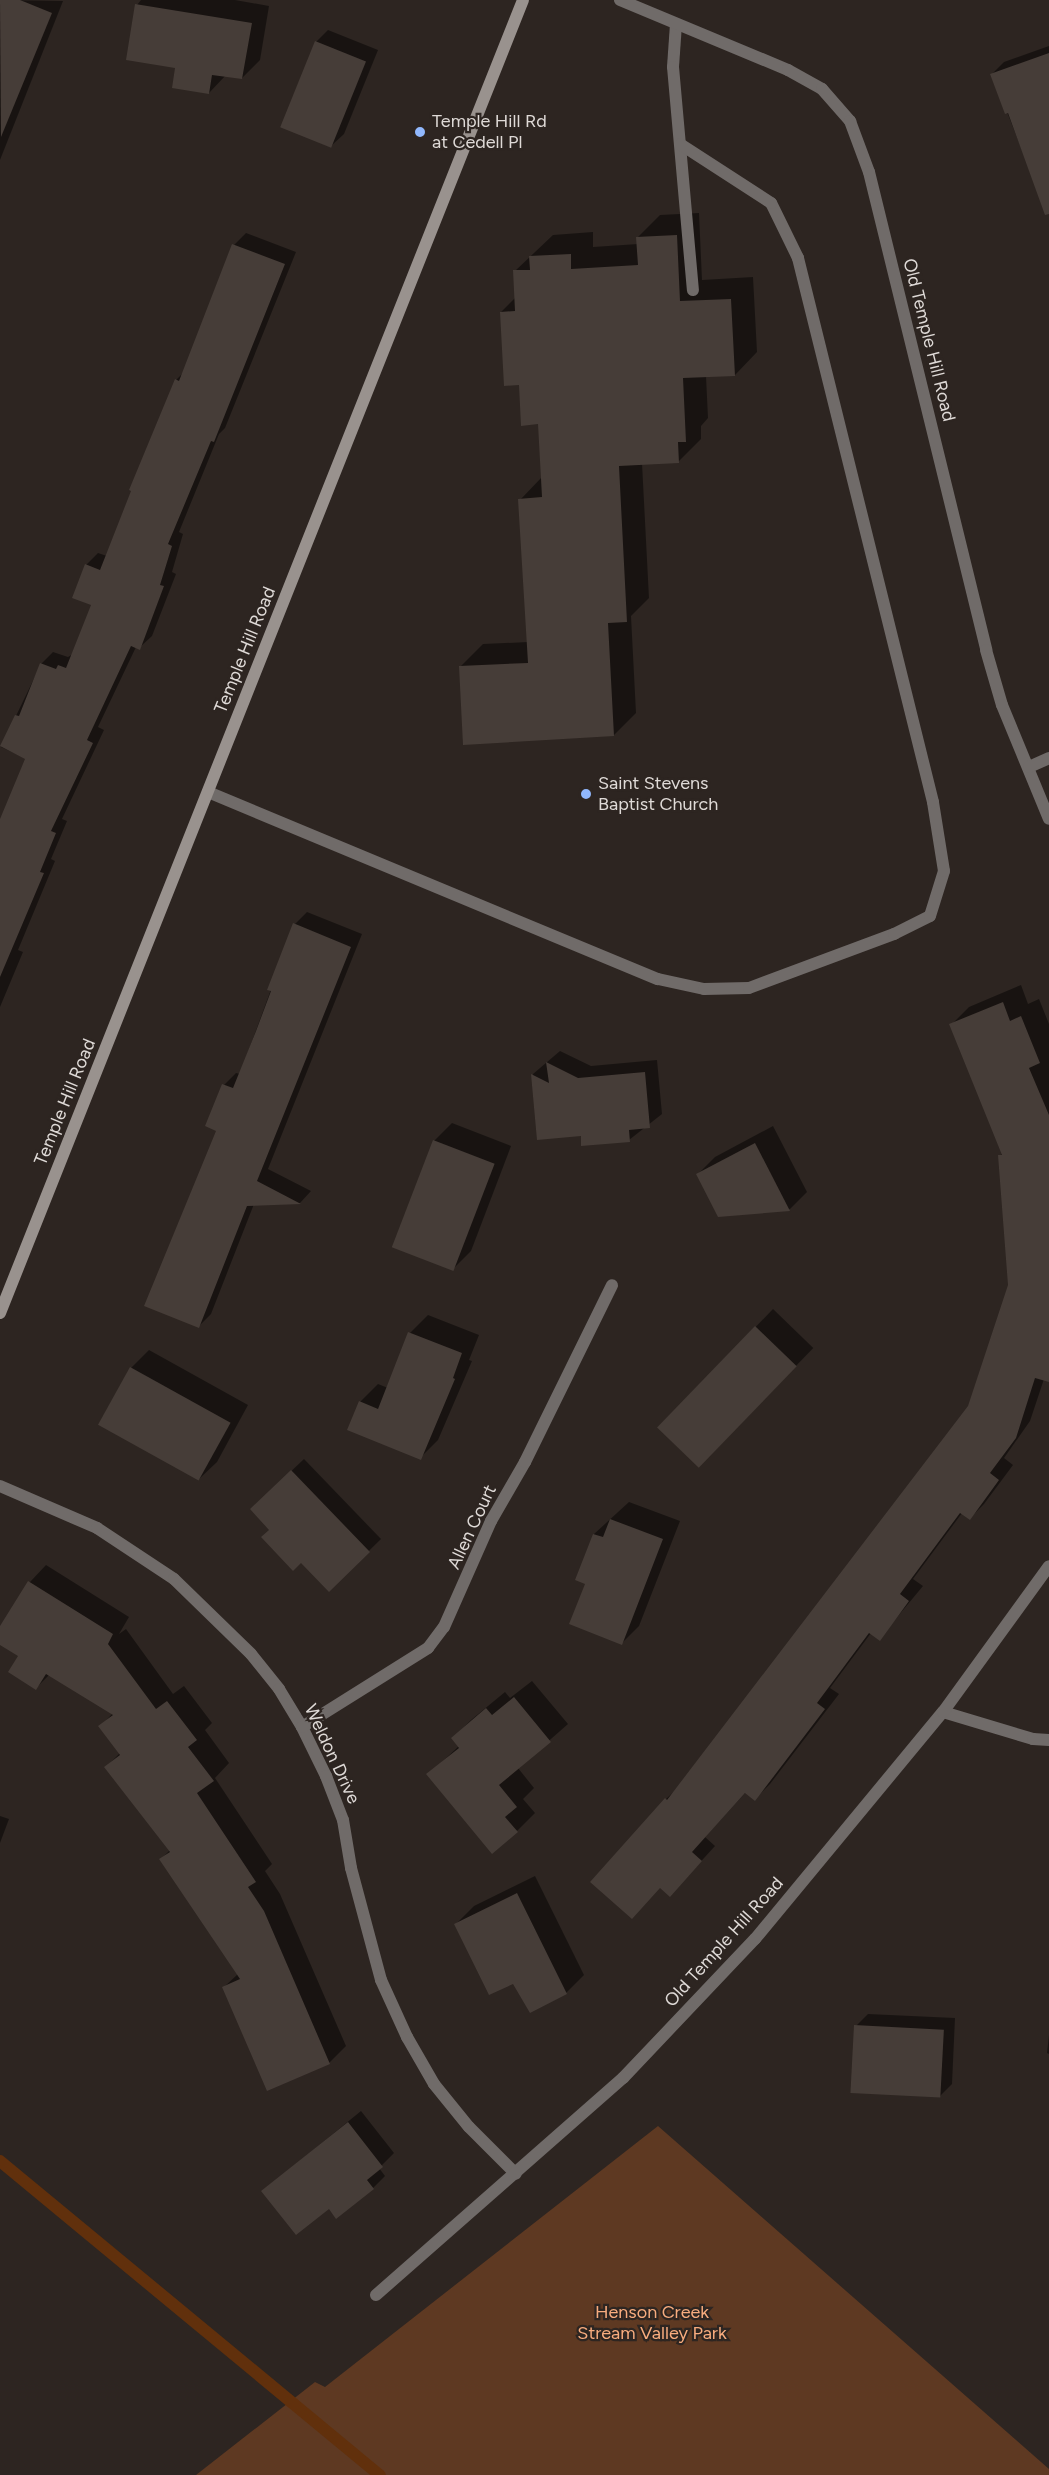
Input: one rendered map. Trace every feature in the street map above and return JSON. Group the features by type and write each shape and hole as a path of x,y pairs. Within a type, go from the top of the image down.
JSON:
{"main road":[{"name":"Temple Hill Road","path":"0,1314 523,0"}],"street":[{"name":"Old Temple Hill Road","path":"620,0 788,70 822,89 850,121 869,172 986,650 1002,705 1049,819"},
{"path":"676,24 673,67 693,290"},
{"path":"208,792 658,979 704,989 749,988 894,934 930,916 944,871 933,802 798,258 771,203 680,144"},
{"path":"1029,767 1049,758"},
{"name":"Allen Court","path":"302,1727 428,1648 444,1627 491,1521 525,1462 612,1286"},
{"name":"Weldon Drive","path":"0,1486 97,1528 174,1579 251,1654 279,1689 327,1776 343,1821 351,1868 381,1980 407,2037 434,2084 469,2127 516,2174"},
{"name":"Old Temple Hill Road","path":"376,2295 623,2078 755,1939 943,1712 1049,1566"},
{"path":"943,1712 1033,1739 1049,1740"}],"green space":[{"name":"Henson Creek Stream Valley Park","path":"658,2126 1049,2469 1049,2475 196,2475 315,2382 325,2387"}],"building":[{"path":"0,0 20,0 52,13 1,137"},
{"path":"135,4 252,23 242,79 212,75 209,94 172,88 175,68 126,60"},
{"path":"315,41 366,62 331,148 280,127"},
{"path":"1049,53 1049,214 1045,215 1008,113 1005,114 990,74"},
{"path":"677,235 680,301 731,299 735,376 683,378 686,442 678,442 679,463 619,466 627,622 608,623 614,736 463,745 459,666 528,663 518,499 542,497 538,424 521,426 519,385 504,386 500,312 515,311 513,270 530,270 529,256 571,254 571,269 638,265 636,237"},
{"path":"232,244 285,264 214,442 211,441 168,544 172,546 160,585 164,586 140,650 131,646 87,740 93,743 51,831 56,833 40,872 44,873 0,977 0,819 25,759 0,746 15,715 19,716 40,663 56,669 58,665 66,668 91,605 72,598 85,564 100,570 131,491 129,490 175,379 179,381"},
{"path":"293,923 351,947 257,1181 301,1204 247,1206 199,1328 144,1306 216,1131 205,1126 222,1084 233,1088 271,991 267,990"},
{"path":"1003,1002 1010,1021 1021,1016 1040,1063 1029,1068 1049,1115 1049,1382 1035,1378 1016,1438 990,1473 999,1480 970,1520 960,1513 900,1594 909,1601 880,1641 869,1633 817,1703 825,1709 755,1801 745,1793 692,1852 702,1861 670,1897 660,1888 632,1919 590,1882 665,1798 667,1800 968,1406 1008,1285 998,1155 1002,1155 949,1024"},
{"path":"546,1062 578,1078 645,1072 650,1128 629,1130 630,1142 581,1146 581,1136 537,1140 531,1074 549,1083"},
{"path":"433,1140 495,1164 453,1271 392,1247"},
{"path":"755,1143 790,1211 718,1217 696,1174"},
{"path":"755,1326 797,1366 699,1468 657,1427"},
{"path":"408,1332 462,1353 453,1378 455,1379 421,1460 347,1430 359,1401 378,1409"},
{"path":"130,1367 231,1423 199,1480 98,1425"},
{"path":"291,1470 370,1552 329,1592 301,1563 293,1571 261,1537 269,1530 250,1509"},
{"path":"610,1519 663,1539 622,1645 569,1624 585,1584 575,1580 593,1534 603,1537"},
{"path":"28,1581 113,1634 108,1644 156,1709 167,1701 197,1740 188,1747 214,1781 197,1793 256,1882 248,1887 264,1911 330,2064 267,2091 222,1987 240,1979 159,1859 170,1852 104,1767 120,1755 98,1726 113,1715 46,1674 36,1690 8,1672 18,1656 0,1645 0,1626"},
{"path":"514,1697 551,1742 499,1785 517,1807 505,1817 518,1832 492,1854 426,1774 459,1748 451,1738 486,1708 492,1715"},
{"path":"517,1893 567,1994 530,2013 513,1984 489,1995 454,1924"},
{"path":"854,2025 944,2030 940,2098 850,2093"},
{"path":"348,2122 383,2167 367,2180 374,2189 336,2219 329,2209 296,2235 261,2191"}],"waterway":[{"path":"0,2161 380,2475"}],"place":[{"name":"Temple Hill Rd at Cedell Pl","path":"420,132"},
{"name":"Saint Stevens Baptist Church","path":"586,794"}]}
